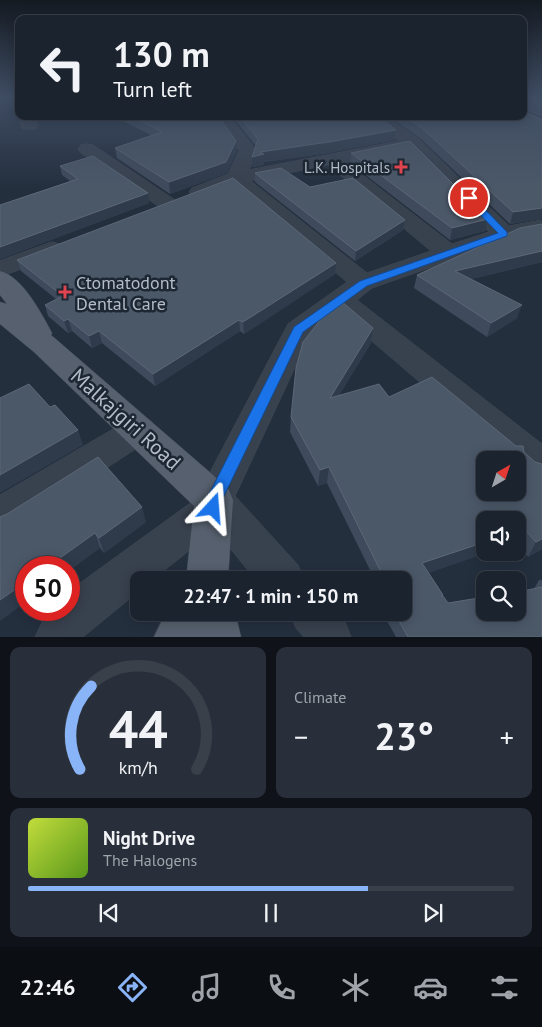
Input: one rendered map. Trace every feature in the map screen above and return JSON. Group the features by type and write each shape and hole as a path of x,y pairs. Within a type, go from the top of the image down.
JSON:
{"main road":[{"name":"Malkajgiri Road","path":"0,278 22,304 44,345"},
{"name":"Malkajgiri Road","path":"0,310 44,345 139,430 213,504"},
{"path":"208,571 213,504"},
{"path":"177,637 187,621"},
{"path":"214,621 218,637"}],"street":[{"path":"230,128 248,151 236,178"},
{"path":"391,128 528,233"},
{"path":"87,149 159,207 236,178 413,143"},
{"path":"332,159 448,253"},
{"path":"236,178 351,291 542,465"},
{"path":"58,637 67,620 213,504 298,330 351,291 448,253 528,233"},
{"path":"0,270 71,242"},
{"path":"0,516 139,430"},
{"path":"213,504 276,571"},
{"path":"319,621 328,637"}],"building":[{"path":"154,128 226,128 236,141 226,162 169,182 115,148 162,132"},
{"path":"249,128 393,128 396,130 260,152 264,154 252,157 258,139"},
{"path":"422,128 542,128 542,208 513,212"},
{"path":"410,141 488,219 452,228 351,153"},
{"path":"93,156 148,193 0,247 0,205 78,179 60,166"},
{"path":"281,168 310,187 353,178 405,220 356,251 255,173"},
{"path":"233,178 336,263 243,322 239,320 153,374 99,331 89,336 68,319 64,321 45,305 63,296 17,260"},
{"path":"542,224 542,251 455,271 522,305 491,323 417,275 520,228"},
{"path":"341,301 373,328 330,398 379,384 389,397 432,377 516,446 523,446 524,451 476,451 476,501 526,501 526,454 535,462 542,464 542,539 536,542 526,531 526,511 476,511 476,545 422,563 443,595 441,596 448,603 476,598 476,621 526,621 526,590 542,587 542,637 408,637 399,621 412,621 412,571 381,571 329,467 320,470 291,417 296,368 303,342 321,319"},
{"path":"29,384 50,407 55,405 78,430 0,475 0,398"},
{"path":"98,457 142,507 99,538 95,533 63,556 15,556 15,590 0,600 0,517"}],"place":[{"name":"L.K. Hospitals","path":"401,167"},
{"name":"Ctomatodont Dental Care","path":"65,292"}],"route":[{"path":"213,508 214,500 298,330 363,283 504,234 469,198"}]}
